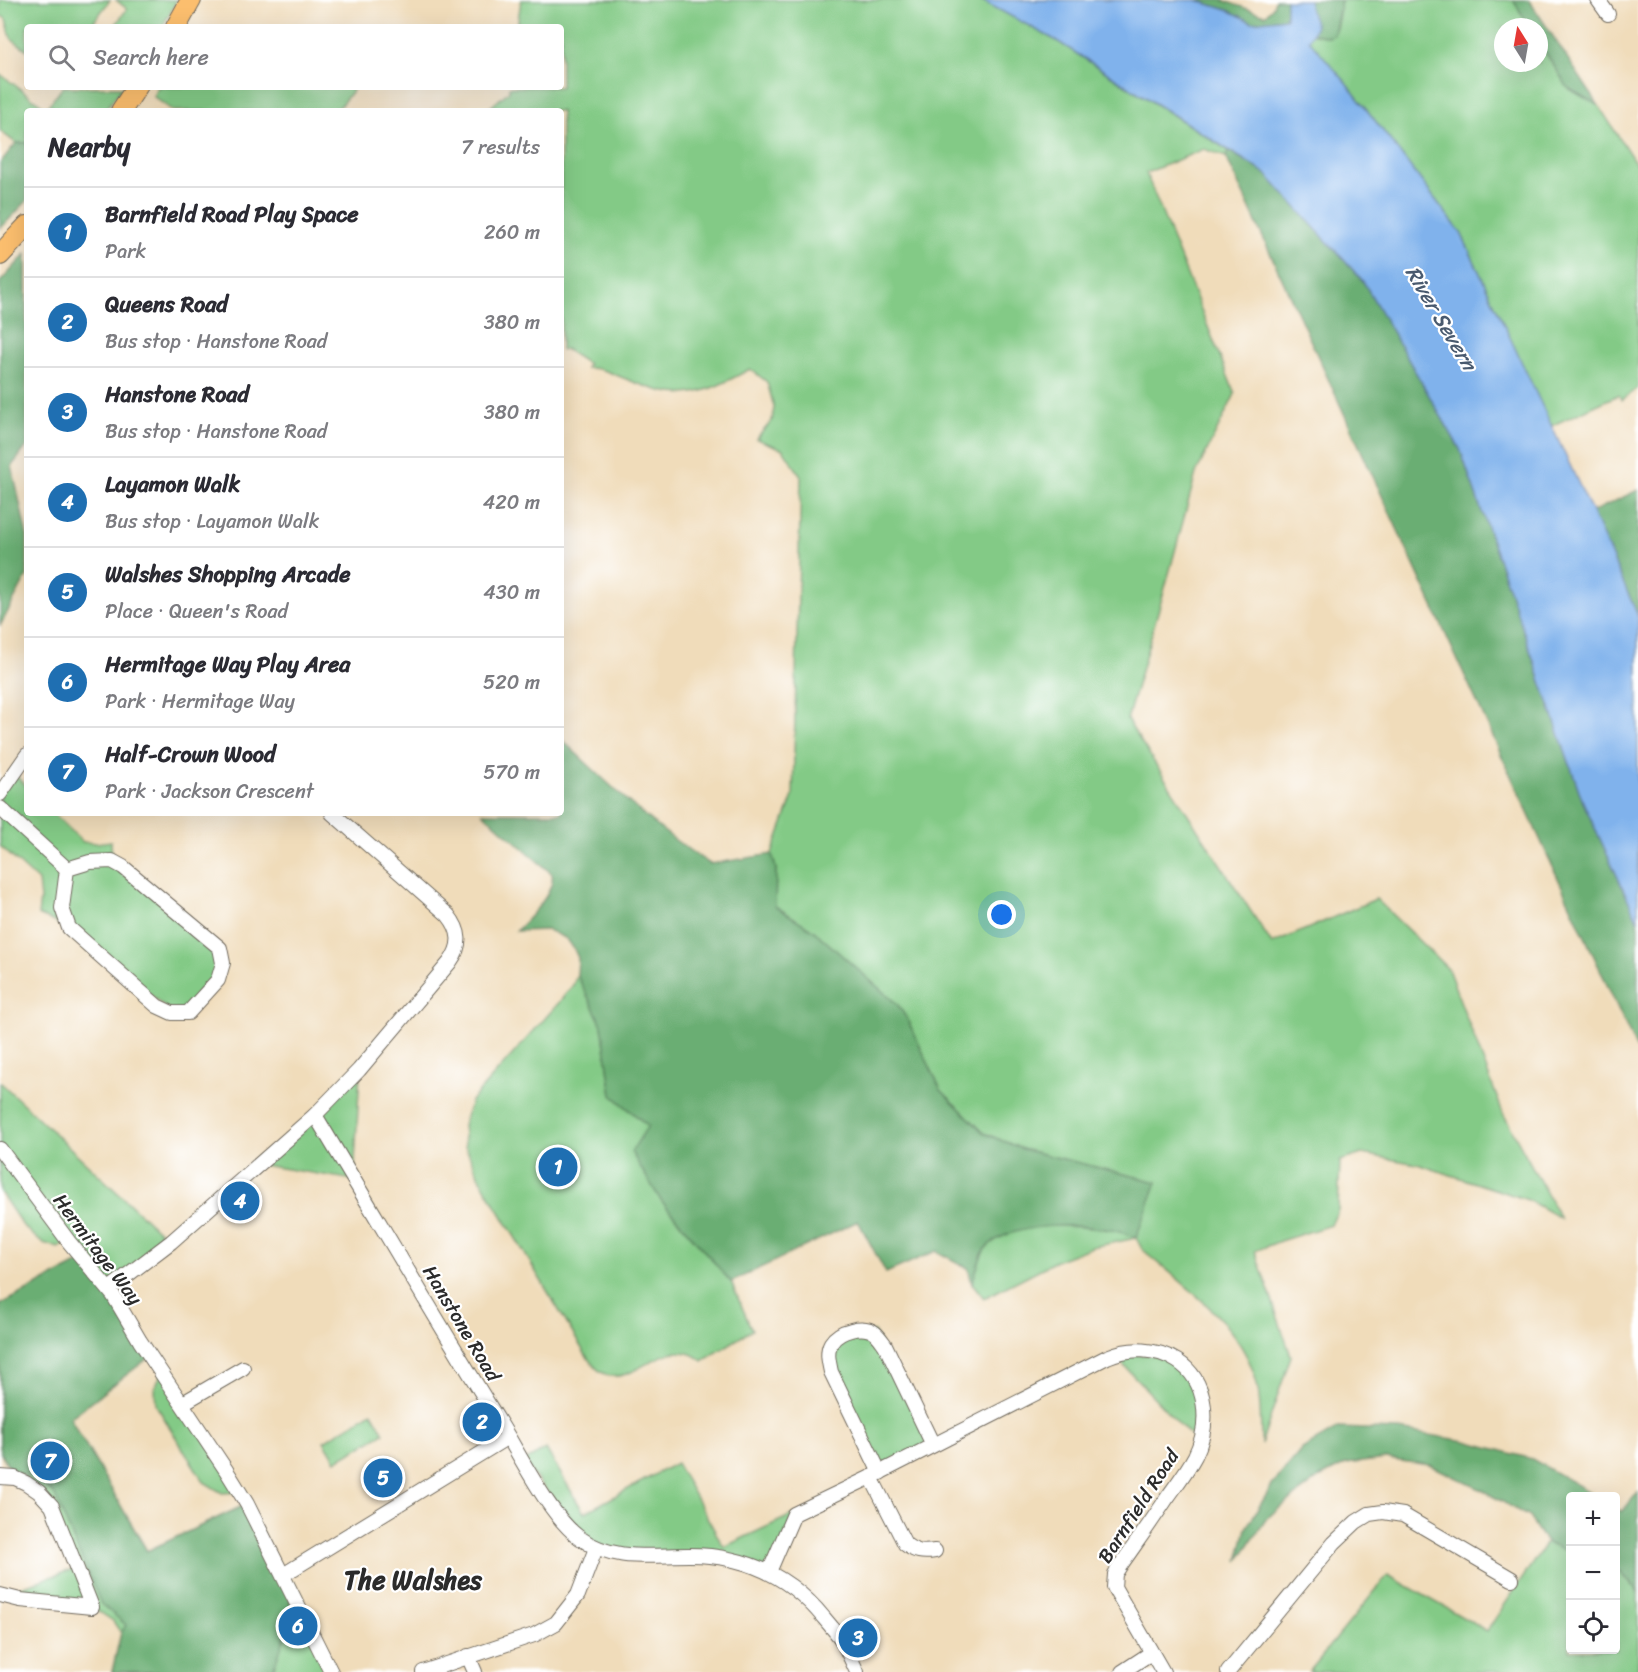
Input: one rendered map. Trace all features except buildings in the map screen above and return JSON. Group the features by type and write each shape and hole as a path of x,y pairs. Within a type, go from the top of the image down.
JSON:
{"main road":[{"path":"178,24 191,0"},
{"path":"123,108 135,90"},
{"path":"0,255 24,229"}],"street":[{"path":"0,794 24,759"},
{"path":"0,808 67,869"},
{"path":"109,1289 171,1242 315,1115 359,1070 450,962 457,950 458,929 448,915 335,816"},
{"path":"112,861 123,867 220,948 223,963 219,980 188,1012 172,1013 157,1006 69,928 62,908 67,869 90,862 112,861"},
{"name":"Hanstone Road","path":"315,1115 508,1437 560,1518 578,1538 610,1553 640,1557 689,1555 725,1558 769,1572 790,1584 808,1599 840,1638 857,1672"},
{"name":"Hermitage Way","path":"0,1149 69,1242 109,1289 140,1341 183,1403 247,1504 332,1672"},
{"path":"933,1445 885,1344 874,1332 859,1329 843,1333 831,1342 828,1358 831,1372 905,1544 913,1550 935,1551"},
{"name":"Barnfield Road","path":"769,1572 794,1514 1113,1354 1131,1350 1149,1350 1166,1355 1180,1363 1192,1375 1201,1390 1205,1407 1199,1445 1186,1470 1120,1566 1114,1581 1114,1587 1151,1653"},
{"path":"183,1403 243,1368"},
{"path":"283,1575 508,1437"},
{"path":"0,1477 15,1478 26,1483 39,1492 51,1506 92,1607 20,1600 0,1595"},
{"path":"1228,1672 1334,1543 1368,1514 1383,1512 1403,1515 1512,1579"},
{"path":"423,1672 534,1635 556,1623 578,1595 596,1548"},
{"path":"1122,1672 1151,1653 1163,1672"},
{"path":"468,1656 475,1672"}],"green space":[{"path":"0,0 110,0 92,24 24,24 24,48 11,38 6,19 0,15"},
{"path":"116,0 177,0 164,24 116,24 127,9"},
{"path":"521,0 981,0 1057,41 1229,151 1226,157 1204,149 1146,173 1235,394 1196,473 1127,720 1272,944 1376,899 1448,969 1503,1113 1560,1218 1528,1200 1417,1164 1362,1154 1340,1161 1338,1210 1331,1225 1255,1251 1291,1356 1261,1445 1258,1389 1252,1367 1241,1347 1212,1310 1142,1249 1136,1238 1092,1247 1058,1260 984,1298 972,1283 984,1251 999,1238 1014,1231 1051,1226 1122,1231 1157,1182 1022,1149 984,1133 941,1090 898,1005 813,930 775,906 776,869 772,854 793,796 801,476 783,449 756,439 772,421 774,407 767,382 750,369 703,391 676,394 601,370 586,368 588,364 564,349 564,108 489,108 509,90 564,90 564,24 517,24"},
{"path":"1196,0 1222,0 1265,15 1273,7 1275,0 1286,0 1286,18 1252,22 1230,11"},
{"path":"1309,0 1341,0 1334,35 1329,37 1311,33 1315,26"},
{"path":"1341,0 1513,0 1524,18 1494,18 1494,72 1548,72 1548,56 1568,88 1599,106 1638,167 1638,388 1622,400 1618,395 1551,426 1461,233 1344,80 1309,40 1311,33 1329,37 1337,27"},
{"path":"1513,0 1529,0 1541,18 1524,18"},
{"path":"1548,29 1599,106 1568,88 1548,56"},
{"path":"0,74 46,108 24,108 24,143 16,143 0,131"},
{"path":"61,90 121,90 106,108 46,108"},
{"path":"156,90 353,90 338,108 169,108 153,96"},
{"path":"16,143 24,143 24,204 0,229 0,163"},
{"path":"1229,151 1265,173 1363,281 1460,449 1583,802 1638,921 1638,1052 1226,157"},
{"path":"24,256 24,450 12,466 24,522 24,582 0,626 0,282"},
{"path":"1638,490 1638,616 1592,512"},
{"path":"564,742 651,821 710,864 772,854 776,869 775,906 813,930 898,1005 941,1090 984,1133 1022,1149 1157,1182 1136,1238 1081,1226 1036,1228 1015,1232 998,1239 985,1249 972,1283 968,1268 936,1251 886,1273 858,1221 731,1282 660,1199 631,1152 648,1126 612,1095 602,1025 577,975 578,958 574,949 567,939 548,930 516,931 546,897 550,889 552,874 486,816 564,816"},
{"path":"15,774 24,784 24,816 56,816 83,842 111,841 112,861 220,948 223,963 188,1013 172,1013 69,928 38,915 40,899 38,881 0,846 0,793"},
{"path":"577,975 602,1025 612,1095 648,1126 660,1199 731,1282 752,1330 703,1361 686,1353 671,1353 628,1373 614,1376 601,1372 587,1357 480,1179 465,1146 463,1125 471,1101 556,1006 573,985"},
{"path":"360,1071 354,1180 262,1165"},
{"path":"0,1082 169,1241 109,1289 70,1418 147,1551 247,1504 331,1672 112,1672 121,1633 113,1621 92,1607 0,1594 77,1568 51,1506 11,1470 0,1453 0,1305 83,1261 69,1242 58,1248 41,1242 23,1226 0,1192"},
{"path":"83,1261 151,1356 70,1418 147,1551 247,1504 290,1596 290,1620 272,1672 112,1672 121,1633 126,1625 101,1604 54,1494 36,1478 11,1470 0,1453 0,1305"},
{"path":"874,1332 933,1445 880,1473 831,1372 832,1342 843,1333"},
{"path":"1113,1354 1166,1355 1201,1390 1199,1445"},
{"path":"162,1372 240,1492 222,1493 204,1482 156,1405 155,1387"},
{"path":"372,1412 384,1433 336,1461 324,1441"},
{"path":"1338,1428 1399,1430 1466,1441 1532,1459 1590,1492 1566,1492 1566,1550 1546,1543 1529,1517 1482,1490 1430,1465 1386,1459 1346,1464 1319,1478 1267,1518 1238,1561 1246,1528 1273,1484 1302,1449"},
{"path":"546,1449 584,1513 676,1463 724,1547 794,1514 769,1572 747,1564 653,1557 588,1543 523,1462"},
{"path":"1638,1492 1638,1592 1620,1571 1620,1511 1622,1512"},
{"path":"1546,1543 1566,1550 1566,1654 1620,1654 1620,1572 1638,1592 1638,1672 1309,1672 1388,1575 1487,1631"}],"water":[{"name":"River Severn","path":"981,0 1196,0 1230,11 1252,22 1286,18 1286,0 1309,0 1309,7 1316,26 1309,40 1344,80 1461,233 1592,512 1638,616 1638,921 1583,802 1460,449 1363,281 1265,173 1057,41"}],"place":[{"name":"Barnfield Road Play Space","path":"558,1167"},
{"name":"Layamon Walk","path":"240,1201"},
{"name":"Queens Road","path":"482,1422"},
{"name":"Half-Crown Wood","path":"50,1461"},
{"name":"Walshes Shopping Arcade","path":"383,1478"},
{"name":"Hermitage Way Play Area","path":"298,1626"},
{"name":"Hanstone Road","path":"858,1638"}],"district":[{"name":"The Walshes","path":"413,1580"}]}
